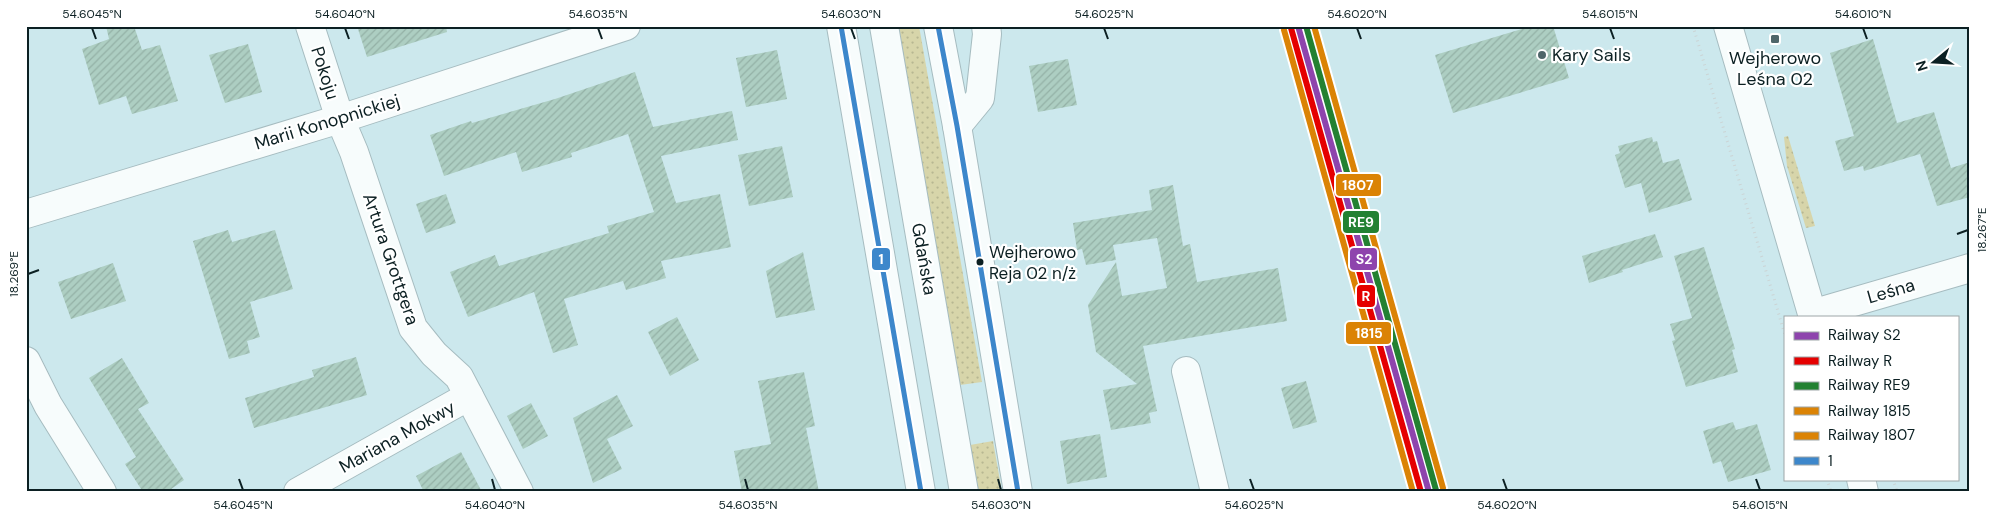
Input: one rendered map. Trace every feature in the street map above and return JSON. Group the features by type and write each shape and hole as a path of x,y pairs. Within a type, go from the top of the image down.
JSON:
{"street":[{"name":"Pokoju","path":"310,26 340,119"},
{"name":"Marii Konopnickiej","path":"26,214 340,119 626,26"},
{"path":"841,26 921,492"},
{"name":"Gdańska","path":"884,26 964,492"},
{"path":"938,26 957,126 1018,492"},
{"path":"957,126 980,98 987,34 986,26"},
{"path":"1728,26 1813,315"},
{"name":"Artura Grottgera","path":"340,119 354,152 414,328 434,354 459,377 519,492"},
{"name":"Leśna","path":"1813,315 1970,268"},
{"path":"26,360 48,405 102,492"},
{"path":"1186,371 1215,492"},
{"name":"Mariana Mokwy","path":"298,492 469,396"},
{"path":"1860,480 1864,492"}],"path":[{"path":"1693,26 1784,333"},
{"path":"1827,480 1831,492"},
{"path":"1893,480 1897,492"}],"shaded area":[{"path":"897,26 919,26 982,382 960,385"},
{"path":"1788,136 1815,226 1806,228 1787,166 1784,137"},
{"path":"993,441 1002,492 979,492 970,445"}],"building":[{"path":"106,26 134,26 142,50 160,45 178,101 132,114 126,96 99,105 82,49 109,39"},
{"path":"357,26 446,26 447,32 367,57"},
{"path":"1532,26 1553,26 1569,78 1453,113 1435,55"},
{"path":"1873,39 1897,123 1934,112 1951,168 1970,162 1970,197 1937,206 1920,154 1864,171 1863,166 1844,171 1835,141 1854,136 1830,53"},
{"path":"248,44 262,92 225,103 209,55"},
{"path":"777,50 787,99 746,107 736,58"},
{"path":"1068,59 1077,105 1038,112 1029,66"},
{"path":"635,72 653,127 732,111 738,140 661,156 676,203 720,194 731,247 661,261 666,278 626,290 623,281 564,299 578,345 553,353 534,292 468,317 450,272 495,255 499,266 609,233 607,226 654,212 628,134 571,153 572,157 522,172 516,152 444,176 430,135 471,121 472,123 555,99"},
{"path":"1652,137 1653,142 1657,141 1663,163 1679,159 1692,200 1649,213 1641,183 1625,188 1615,155 1620,153 1618,146"},
{"path":"782,146 793,197 749,206 738,155"},
{"path":"1173,185 1183,246 1190,244 1197,282 1278,268 1287,321 1143,346 1157,411 1149,413 1151,423 1111,430 1103,390 1137,384 1096,352 1088,305 1116,262 1122,296 1167,288 1157,238 1113,245 1116,260 1086,265 1082,249 1077,250 1073,223 1152,210 1149,190"},
{"path":"446,194 456,223 426,233 416,204"},
{"path":"228,230 232,242 275,230 293,289 250,302 260,337 247,341 250,353 229,359 193,241"},
{"path":"1655,234 1663,257 1589,283 1582,256"},
{"path":"1704,247 1735,349 1732,350 1738,372 1686,387 1672,341 1675,340 1670,324 1692,318 1674,256"},
{"path":"803,252 815,310 776,318 766,271"},
{"path":"113,263 126,301 71,319 58,282"},
{"path":"677,317 699,360 670,376 648,332"},
{"path":"356,357 367,395 254,428 245,398 314,377 312,370"},
{"path":"122,358 149,403 138,409 184,480 167,492 143,492 125,464 136,457 89,378"},
{"path":"804,372 815,426 806,428 819,492 742,492 734,451 771,444 758,381"},
{"path":"1306,381 1317,422 1293,429 1281,388"},
{"path":"617,395 633,426 607,439 622,469 593,483 573,418"},
{"path":"531,403 548,436 523,449 507,416"},
{"path":"1733,422 1736,430 1757,424 1771,470 1728,482 1721,461 1713,464 1703,431"},
{"path":"1100,434 1107,477 1067,484 1060,441"},
{"path":"461,452 482,492 424,492 416,476"}],"rail line":[{"name":"S2","path":"1298,26 1429,492"},
{"name":"RE9","path":"1306,26 1436,490"},
{"name":"1807","path":"1314,26 1443,488"},
{"name":"R","path":"1291,28 1421,492"},
{"name":"1815","path":"1284,30 1413,492"}],"transit line":[{"name":"1","path":"841,26 921,492"},
{"name":"1","path":"938,26 957,126 1018,492"}],"place":[{"name":"Wejherowo Leśna 02","path":"1775,39"},
{"name":"Kary Sails","path":"1542,55"},
{"name":"Wejherowo Reja 02 n/ż","path":"980,262"}]}
